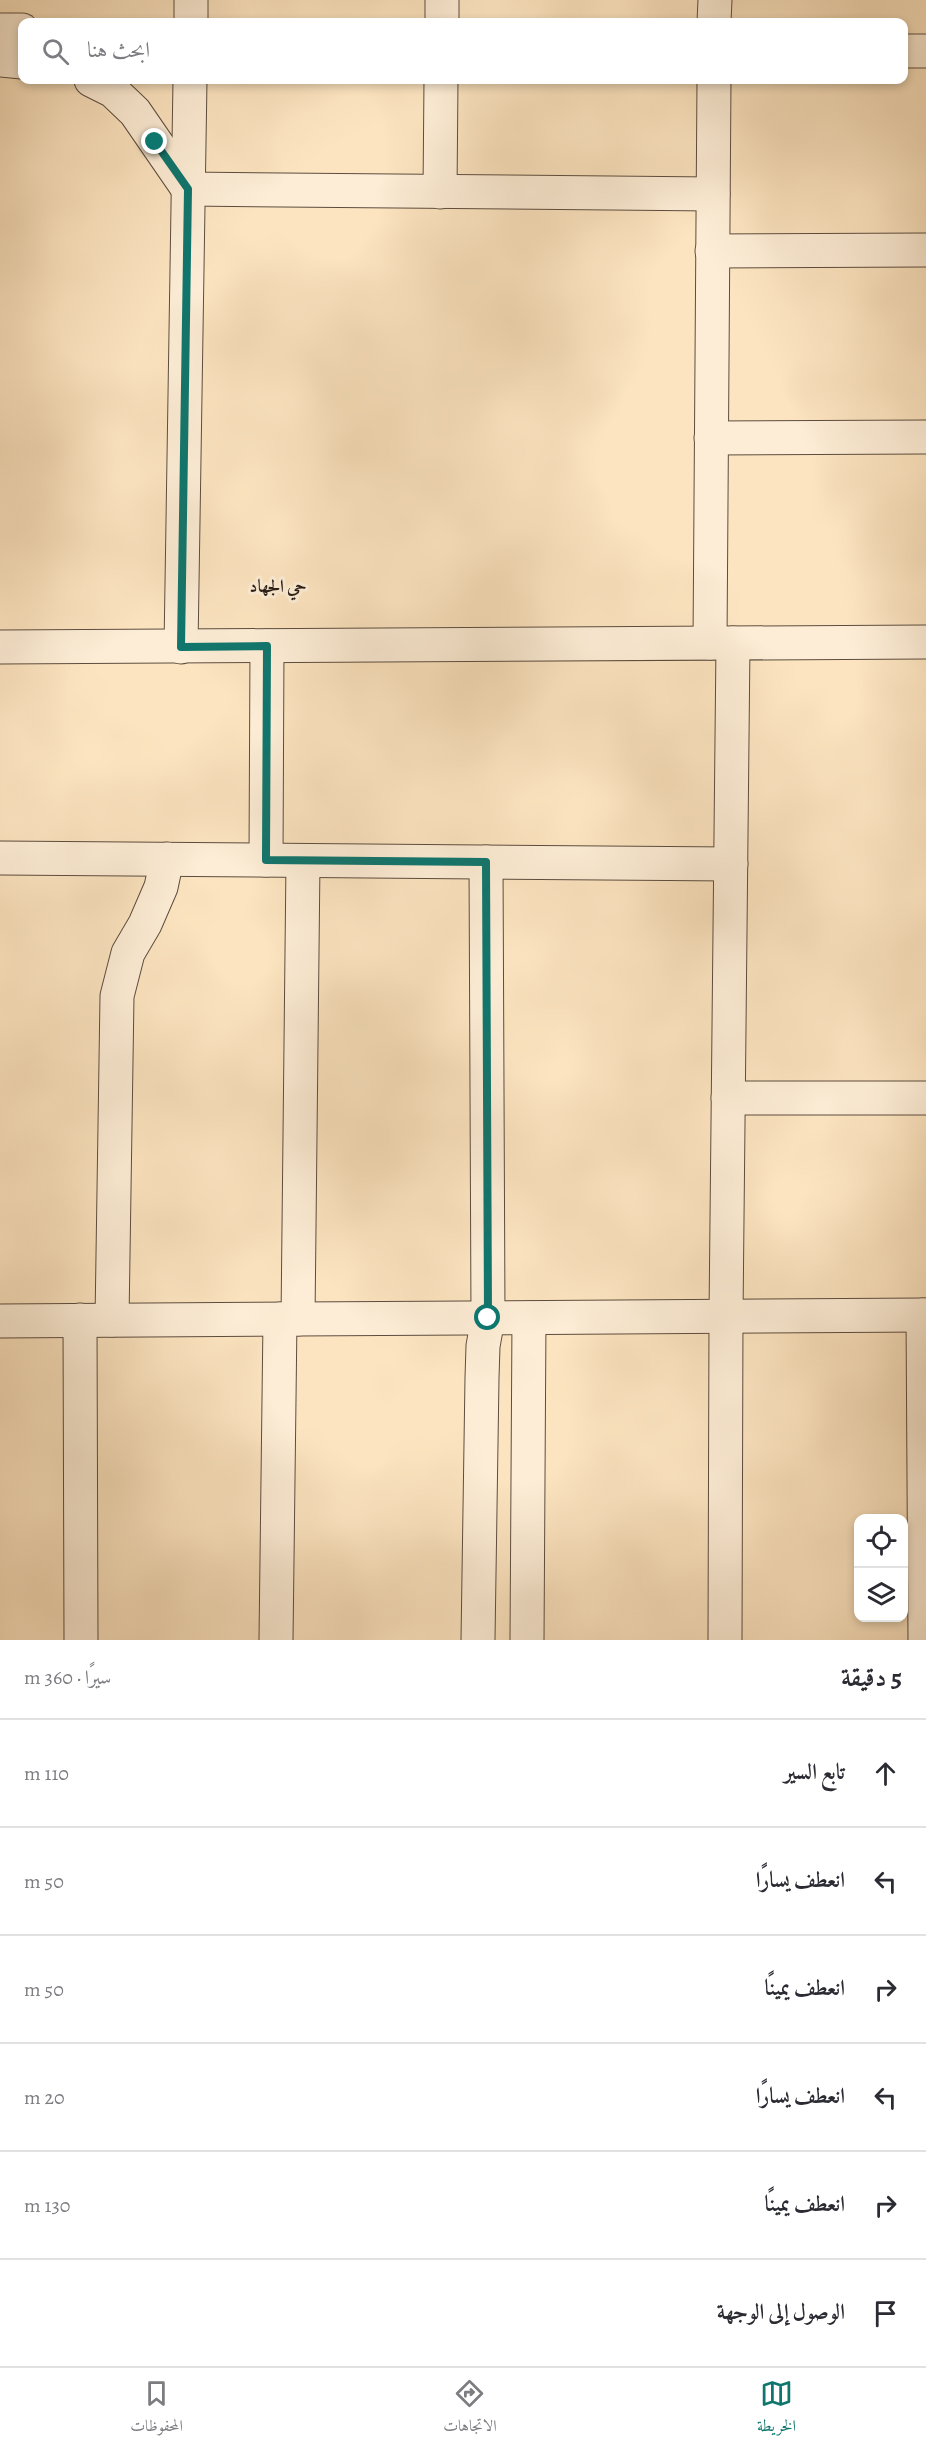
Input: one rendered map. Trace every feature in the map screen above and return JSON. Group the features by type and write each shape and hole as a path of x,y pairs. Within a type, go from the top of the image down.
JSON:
{"street":[{"path":"191,0 191,18"},
{"path":"442,0 442,18"},
{"path":"714,18 715,0"},
{"path":"0,30 18,30"},
{"path":"908,51 926,51"},
{"path":"0,60 18,62"},
{"path":"99,84 113,91 135,112 188,189"},
{"path":"181,647 190,84"},
{"path":"440,192 441,84"},
{"path":"714,84 711,438 731,864 725,1640"},
{"path":"188,189 713,194"},
{"path":"712,250 926,250"},
{"path":"711,438 926,437"},
{"path":"0,647 926,642"},
{"path":"266,860 267,646"},
{"path":"0,858 731,864"},
{"path":"112,1320 117,996 128,953 145,924 161,887 167,860"},
{"path":"276,1640 289,1319 303,861"},
{"path":"478,1640 482,1378 483,1346 488,1318 486,862"},
{"path":"728,1098 926,1098"},
{"path":"0,1321 925,1315 925,1640"},
{"path":"527,1640 529,1318"},
{"path":"80,1320 81,1640"}],"district":[{"name":"حي الجهاد","path":"278,586"}],"route":[{"path":"155,142 188,189 181,647 267,646 266,860 486,862 488,1318"}]}
